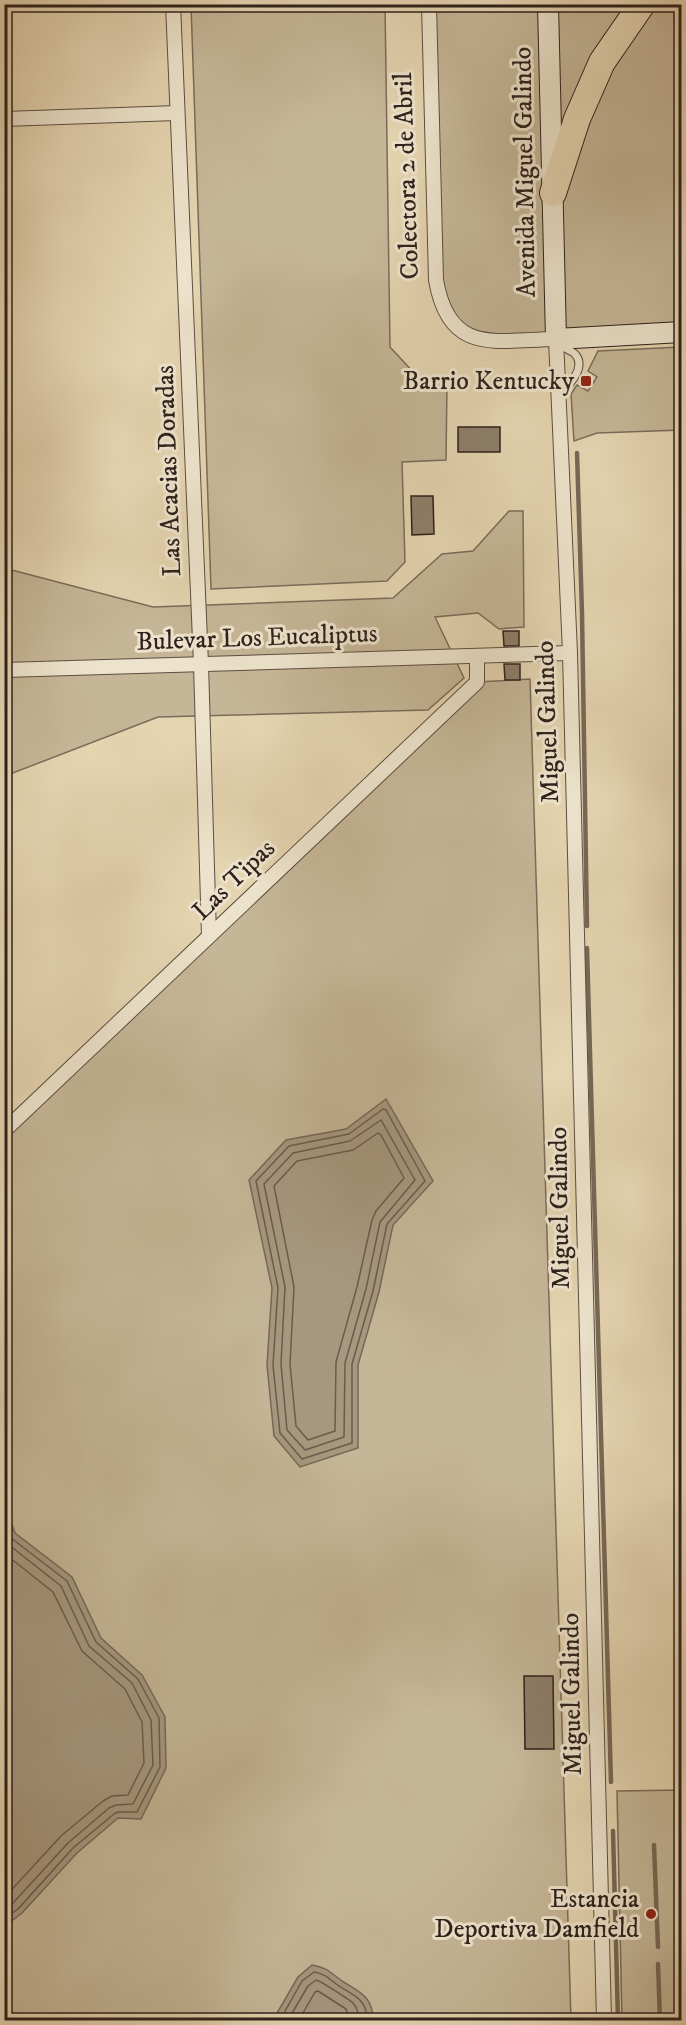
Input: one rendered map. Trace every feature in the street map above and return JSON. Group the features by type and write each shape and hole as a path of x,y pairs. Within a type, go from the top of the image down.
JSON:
{"highway":[{"path":"553,193 577,119 602,62 642,4"}],"main road":[{"name":"Avenida Miguel Galindo","path":"548,4 556,339"},
{"name":"Colectora 2 de Abril","path":"556,339 681,332"}],"street":[{"name":"Las Acacias Doradas","path":"173,4 201,664 209,936"},
{"name":"Colectora 2 de Abril","path":"429,4 436,280 439,299 447,316 458,330 473,338 492,341 556,339"},
{"path":"4,119 177,113"},
{"name":"Miguel Galindo","path":"556,339 570,653 604,2020"},
{"name":"Bulevar Los Eucaliptus","path":"4,670 570,653"},
{"name":"Las Tipas","path":"4,1131 477,682 477,656"}],"lane":[{"path":"556,339 561,347 574,353 580,361 576,374 559,394"}],"shaded area":[{"path":"191,5 385,5 390,347 416,375 447,384 446,460 402,462 405,562 387,581 211,589"},
{"path":"429,5 681,5 681,332 473,338 439,299"},
{"path":"681,347 681,430 597,433 574,441 571,394 577,385 588,391 597,377 588,371 598,351"},
{"path":"509,511 523,511 524,627 499,629 478,613 435,617 464,678 428,710 158,717 5,776 4,568 153,607 393,598 442,554 473,551"},
{"path":"530,679 571,2020 5,2020 5,1131 477,682"},
{"name":"Estancia Deportiva Damfield","path":"681,1790 681,2020 622,2020 617,1791"}],"water":[{"path":"386,1099 433,1181 393,1225 379,1292 358,1365 358,1448 300,1467 274,1436 267,1365 272,1288 249,1180 286,1140 346,1129"},
{"path":"4,1503 15,1533 72,1577 101,1638 142,1675 165,1717 166,1768 141,1819 118,1818 77,1853 22,1913 5,1926"},
{"path":"312,1965 328,1971 364,1996 371,2005 373,2020 273,2020 298,1977"}],"building":[{"path":"458,427 500,427 500,452 458,452"},
{"path":"411,496 433,496 434,534 412,535"},
{"path":"503,631 519,631 519,646 504,646"},
{"path":"504,664 520,664 520,680 505,680"},
{"path":"524,1676 553,1676 554,1749 525,1749"}],"waterway":[{"path":"577,453 587,926"},
{"path":"587,948 611,1782"},
{"path":"613,1831 618,2020"},
{"path":"654,1845 658,1947"},
{"path":"658,1964 660,2020"}],"place":[{"name":"Barrio Kentucky","path":"586,381"},
{"name":"Estancia Deportiva Damfield","path":"651,1914"}]}
